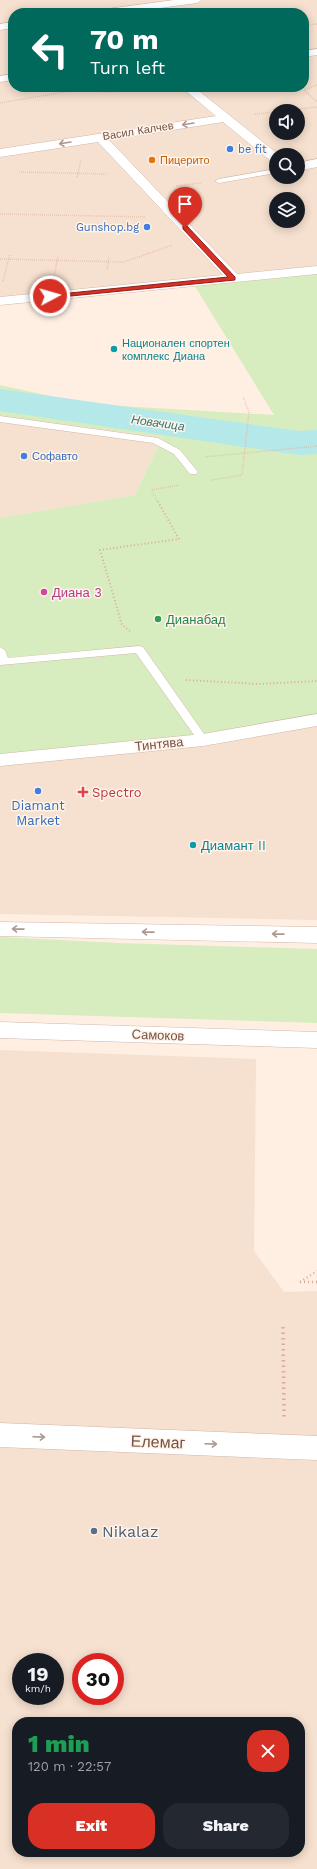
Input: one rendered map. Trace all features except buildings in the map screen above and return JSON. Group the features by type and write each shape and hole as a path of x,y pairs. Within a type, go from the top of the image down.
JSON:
{"street":[{"path":"137,8 197,0"},
{"path":"193,92 269,153"},
{"name":"Васил Калчев","path":"0,153 226,118"},
{"path":"100,137 233,278"},
{"path":"305,167 317,164"},
{"path":"0,301 317,270"},
{"name":"Тинтява","path":"0,760 203,740 317,720"},
{"path":"0,929 317,935"},
{"name":"Самоков","path":"0,1030 317,1040"},
{"name":"Елемаг","path":"0,1435 317,1448"}],"lane":[{"path":"219,181 269,173"},
{"path":"0,418 155,440 169,444 185,459 194,472"},
{"path":"0,650 4,662 139,649 203,740"}],"path":[{"path":"0,102 64,92"},
{"path":"306,92 317,102"},
{"path":"305,108 317,107"},
{"path":"13,172 134,174"},
{"path":"150,190 219,181"},
{"path":"0,214 175,218"},
{"path":"0,259 124,262 194,238"},
{"path":"2,282 10,254"},
{"path":"243,397 249,412 245,453"},
{"path":"212,456 317,446"},
{"path":"112,591 100,550 179,539 177,536"},
{"path":"179,680 259,684 317,681"},
{"path":"317,1271 300,1282 317,1282"},
{"path":"283,1327 284,1407"}],"shaded area":[{"path":"0,0 317,0 317,270 0,301"},
{"path":"0,416 162,436 135,495 0,518"},
{"path":"317,720 317,920 0,914 0,760"},
{"path":"0,1050 256,1059 254,1251 284,1292 317,1291 317,1869 0,1869"}],"green space":[{"name":"Дианабад","path":"317,270 317,720 203,740 0,755 0,518 135,495 162,437 0,416 0,385 87,404 274,415 193,283"},
{"path":"0,937 119,943 317,949 317,1023 0,1013"}],"waterway":[{"name":"Новачица","path":"0,400 299,443 317,442"}],"place":[{"name":"be fit","path":"230,149"},
{"name":"Пицерито","path":"152,160"},
{"name":"Gunshop.bg","path":"147,227"},
{"name":"Национален спортен комплекс Диана","path":"114,349"},
{"name":"Софавто","path":"24,456"},
{"name":"Диана 3","path":"44,592"},
{"name":"Дианабад","path":"158,619"},
{"name":"Diamant Market","path":"38,791"},
{"name":"Spectro","path":"83,792"},
{"name":"Диамант II","path":"193,845"},
{"name":"Nikalaz","path":"94,1531"}],"route":[{"path":"50,296 233,278 185,228"}]}
